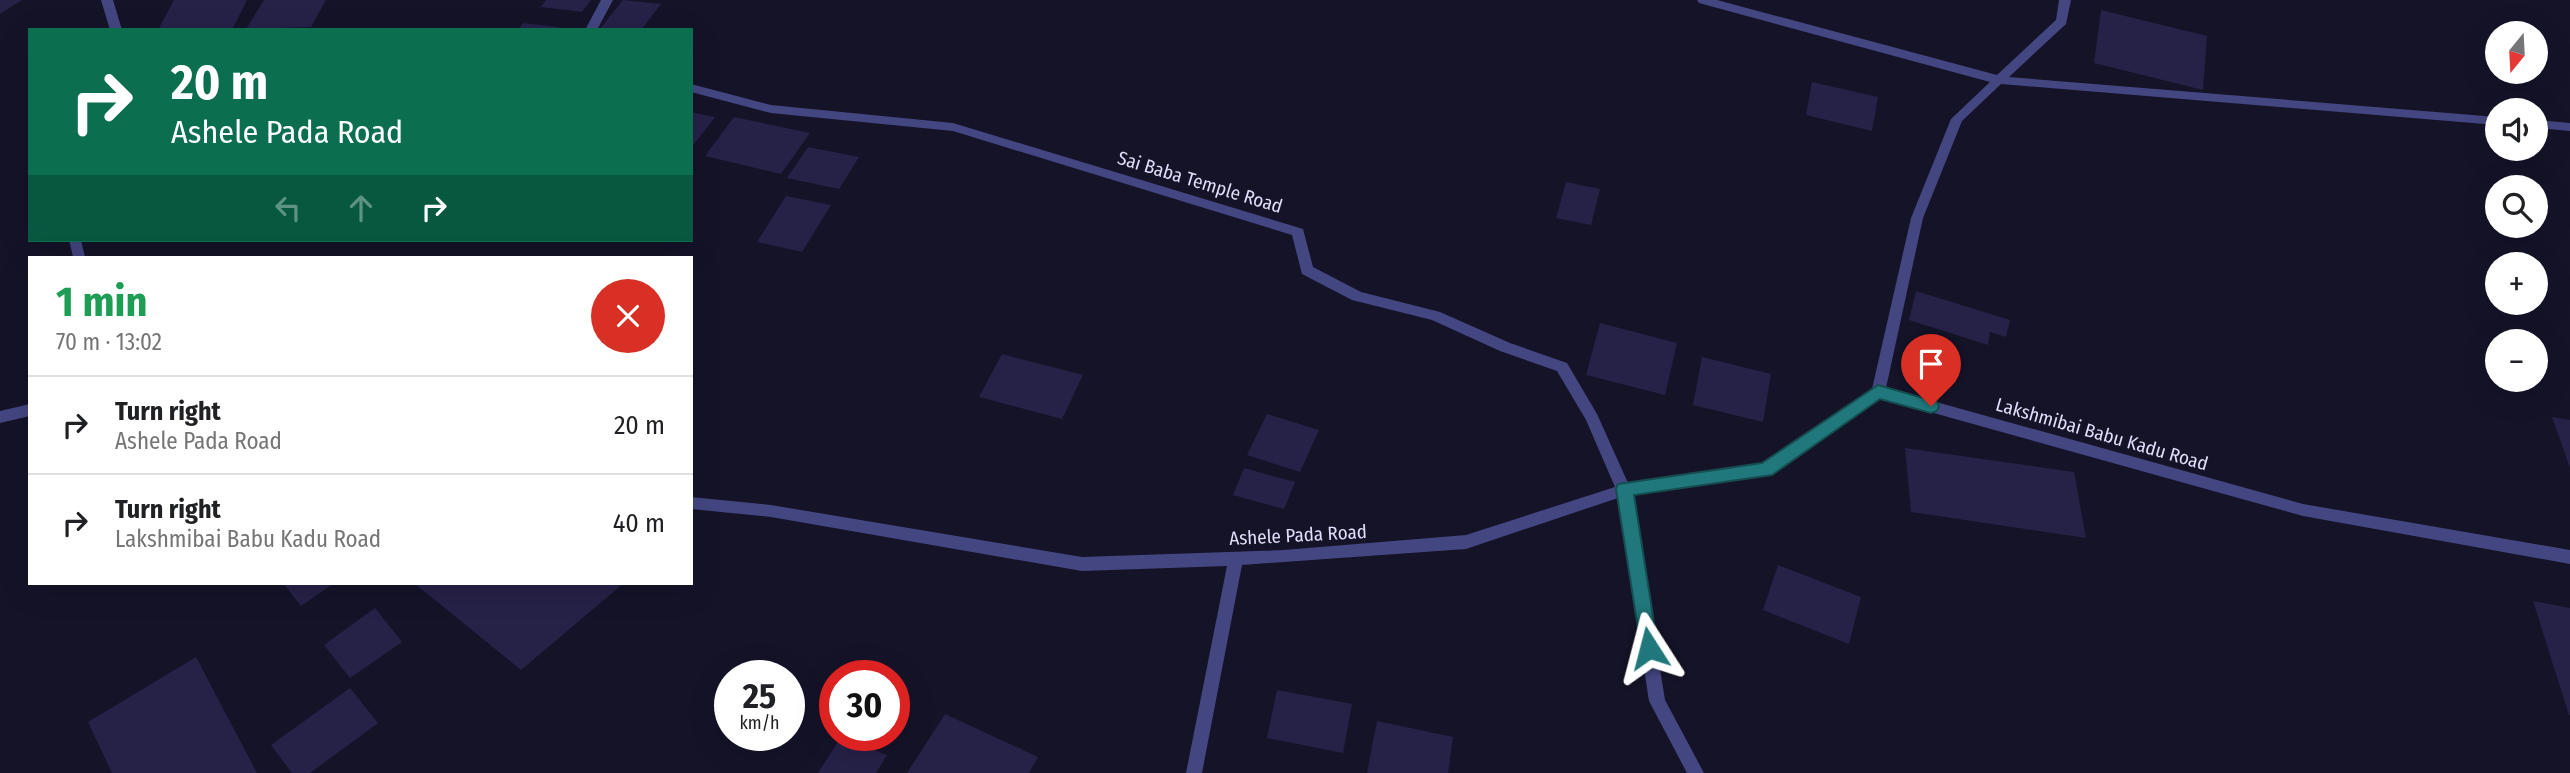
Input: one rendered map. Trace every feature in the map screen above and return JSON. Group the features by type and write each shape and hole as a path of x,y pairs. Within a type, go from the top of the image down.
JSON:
{"street":[{"path":"107,0 115,28"},
{"path":"592,28 607,0"},
{"path":"1703,0 1999,80 2485,120"},
{"path":"1878,391 1917,218 1957,120 2062,21 2065,0"},
{"name":"Sai Baba Temple Road","path":"693,89 771,109 953,127 1298,232 1307,270 1357,296 1435,316 1505,347 1562,367 1592,418 1624,489"},
{"path":"2548,125 2570,128"},
{"name":"Ashele Pada Road","path":"693,503 771,511 1082,564 1284,557 1466,542 1624,489 1766,470 1878,391"},
{"name":"Lakshmibai Babu Kadu Road","path":"1878,391 2303,510 2570,557"},
{"path":"0,417 28,410"},
{"path":"1624,489 1657,701 1696,773"},
{"path":"1194,773 1237,558"}],"building":[{"path":"0,0 22,0 0,14"},
{"path":"174,0 247,0 233,28 159,28"},
{"path":"264,0 326,0 311,27 247,28"},
{"path":"546,0 591,0 582,12 541,7"},
{"path":"623,0 661,4 643,28 601,28"},
{"path":"2101,10 2207,36 2203,90 2094,63"},
{"path":"523,23 565,28 519,28"},
{"path":"1812,82 1878,97 1872,131 1806,115"},
{"path":"693,112 715,117 693,145"},
{"path":"734,117 810,133 781,174 705,156"},
{"path":"808,147 859,157 839,189 787,178"},
{"path":"1566,182 1600,189 1591,225 1556,218"},
{"path":"786,196 831,205 802,252 757,242"},
{"path":"1916,291 2010,320 2006,337 1990,332 1988,345 1909,320"},
{"path":"1600,323 1677,343 1665,395 1586,375"},
{"path":"1002,354 1083,375 1062,419 979,397"},
{"path":"1702,357 1771,374 1763,422 1693,405"},
{"path":"1267,414 1319,430 1300,472 1247,455"},
{"path":"2552,417 2570,420 2570,468"},
{"path":"1905,448 2074,472 2086,538 1911,512"},
{"path":"1244,468 1295,482 1284,509 1233,495"},
{"path":"1778,565 1861,597 1849,644 1763,610"},
{"path":"285,585 331,585 301,606"},
{"path":"416,585 622,585 521,670"},
{"path":"2533,601 2570,608 2570,715 2569,715"},
{"path":"375,608 402,642 350,678 324,645"},
{"path":"196,657 257,773 112,773 88,722"},
{"path":"350,688 378,723 310,773 292,773 271,745"},
{"path":"1277,690 1352,704 1343,753 1267,738"},
{"path":"945,714 1038,757 1029,773 907,773"},
{"path":"1377,721 1453,737 1448,773 1367,773"},
{"path":"832,751 877,751 887,755 876,773 818,773"}],"route":[{"path":"1649,648 1624,489 1766,470 1878,391 1931,406"}]}
